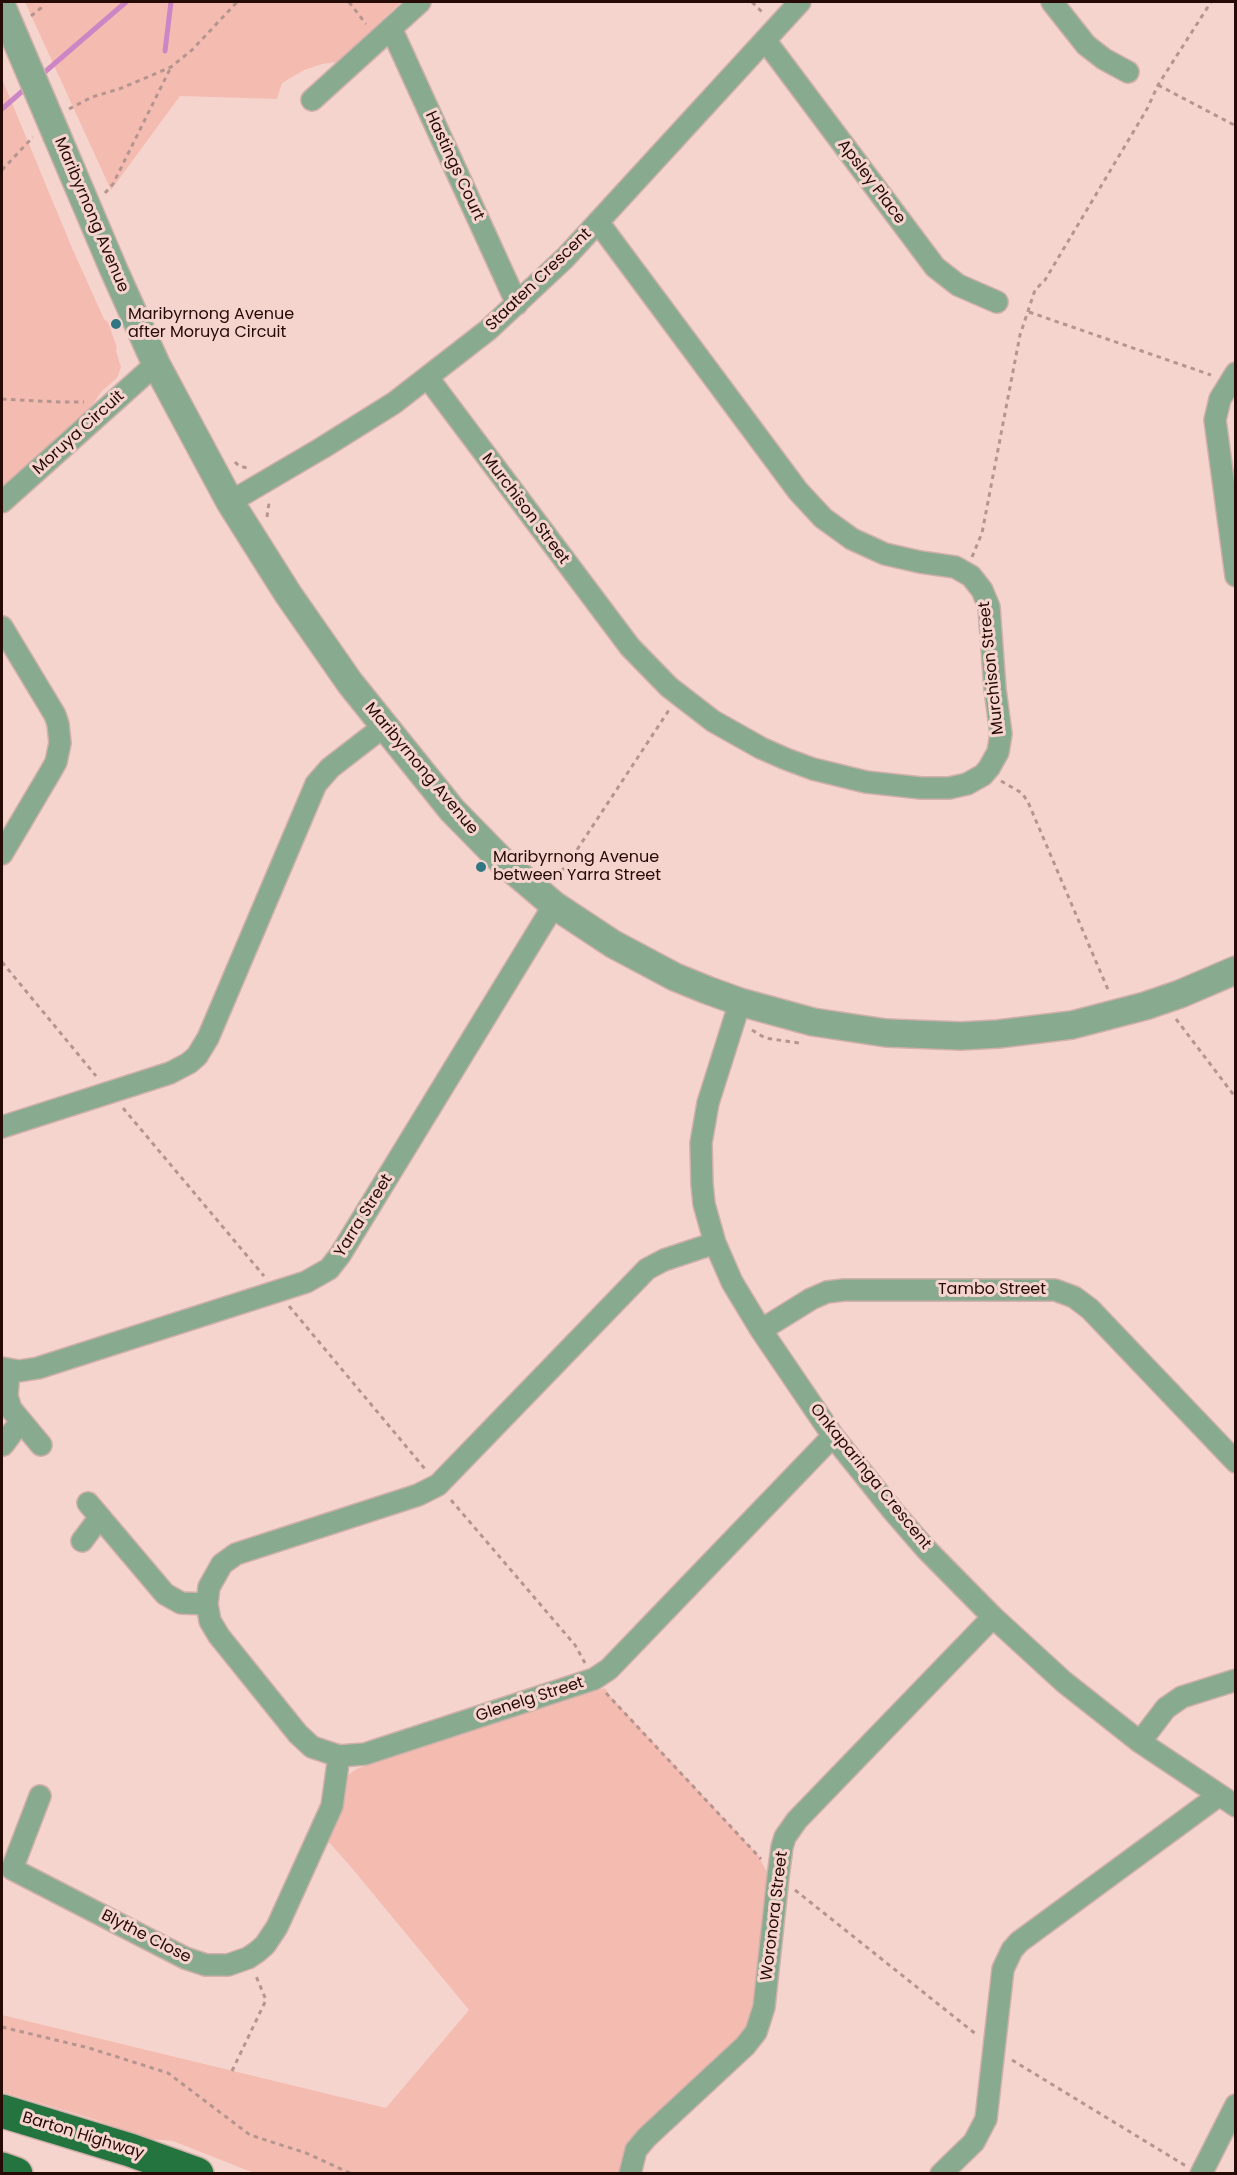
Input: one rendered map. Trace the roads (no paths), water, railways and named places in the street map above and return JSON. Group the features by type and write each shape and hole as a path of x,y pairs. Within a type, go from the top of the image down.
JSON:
{"highway":[{"name":"Barton Highway","path":"2,2111 130,2150 197,2174"},
{"path":"2,2169 16,2174"}],"street":[{"path":"312,100 420,2"},
{"name":"Staaten Crescent","path":"230,502 358,426 428,378 488,330 598,222 800,2"},
{"path":"1052,2 1086,45 1104,59 1128,72"},
{"name":"Maribyrnong Avenue","path":"2,7 156,364 230,502 306,621 383,727 476,836 506,865 559,895 613,944 675,977 740,1020 813,1022 858,1030 924,1036 998,1034 1072,1025 1118,1014 1180,994 1236,970"},
{"name":"Hastings Court","path":"385,34 517,304"},
{"name":"Apsley Place","path":"765,40 935,267 958,285 997,302"},
{"name":"Murchison Street","path":"428,378 612,626 649,668 713,721 761,748 813,769 866,782 921,788 958,787 983,775 994,760 1000,743 989,607 977,582 955,567 902,558 868,547 852,539 823,518 798,491 598,222"},
{"name":"Moruya Circuit","path":"2,502 156,364"},
{"path":"1233,377 1220,399 1216,431 1236,576"},
{"path":"2,627 55,715 60,743 56,762 2,854"},
{"path":"2,1127 180,1069 197,1056 204,1048 316,784 330,768 383,727"},
{"name":"Yarra Street","path":"41,1445 11,1409 7,1396 5,1369 19,1371 38,1368 276,1291 315,1278 335,1262 559,895"},
{"name":"Onkaparinga Crescent","path":"740,1020 708,1103 701,1143 702,1184 704,1204 715,1243 732,1282 761,1330 833,1436 919,1540 993,1617 1064,1682 1140,1742 1227,1801"},
{"path":"82,1541 94,1510 165,1594 181,1603 207,1604 209,1587 217,1571 222,1564 236,1554 418,1495 438,1485 647,1269 664,1260 715,1243"},
{"name":"Tambo Street","path":"761,1330 811,1299 827,1292 844,1290 1055,1290 1074,1297 1090,1309 1236,1462"},
{"path":"3,1445 21,1421"},
{"name":"Glenelg Street","path":"207,1604 210,1621 219,1636 298,1734 312,1747 339,1756 365,1754 594,1679 609,1669 833,1436"},
{"name":"Woronora Street","path":"630,2174 636,2150 647,2137 745,2046 756,2032 764,2007 778,1877 785,1837 797,1820 993,1617"},
{"path":"1140,1742 1166,1708 1182,1697 1236,1680"},
{"name":"Blythe Close","path":"40,1796 12,1869 196,1962 206,1965 228,1965 248,1958 265,1945 278,1927 328,1816 334,1796 339,1756"},
{"path":"941,2174 974,2142 986,2119 1003,1969 1018,1942 1227,1801"},
{"path":"1195,2170 1236,2105"}],"waterway":[{"path":"39,77 126,2"},
{"path":"165,51 171,2"},
{"path":"2,109 27,87"}],"place":[{"name":"Maribyrnong Avenue after Moruya Circuit","path":"116,324"},
{"name":"Maribyrnong Avenue between Yarra Street","path":"481,867"}]}
